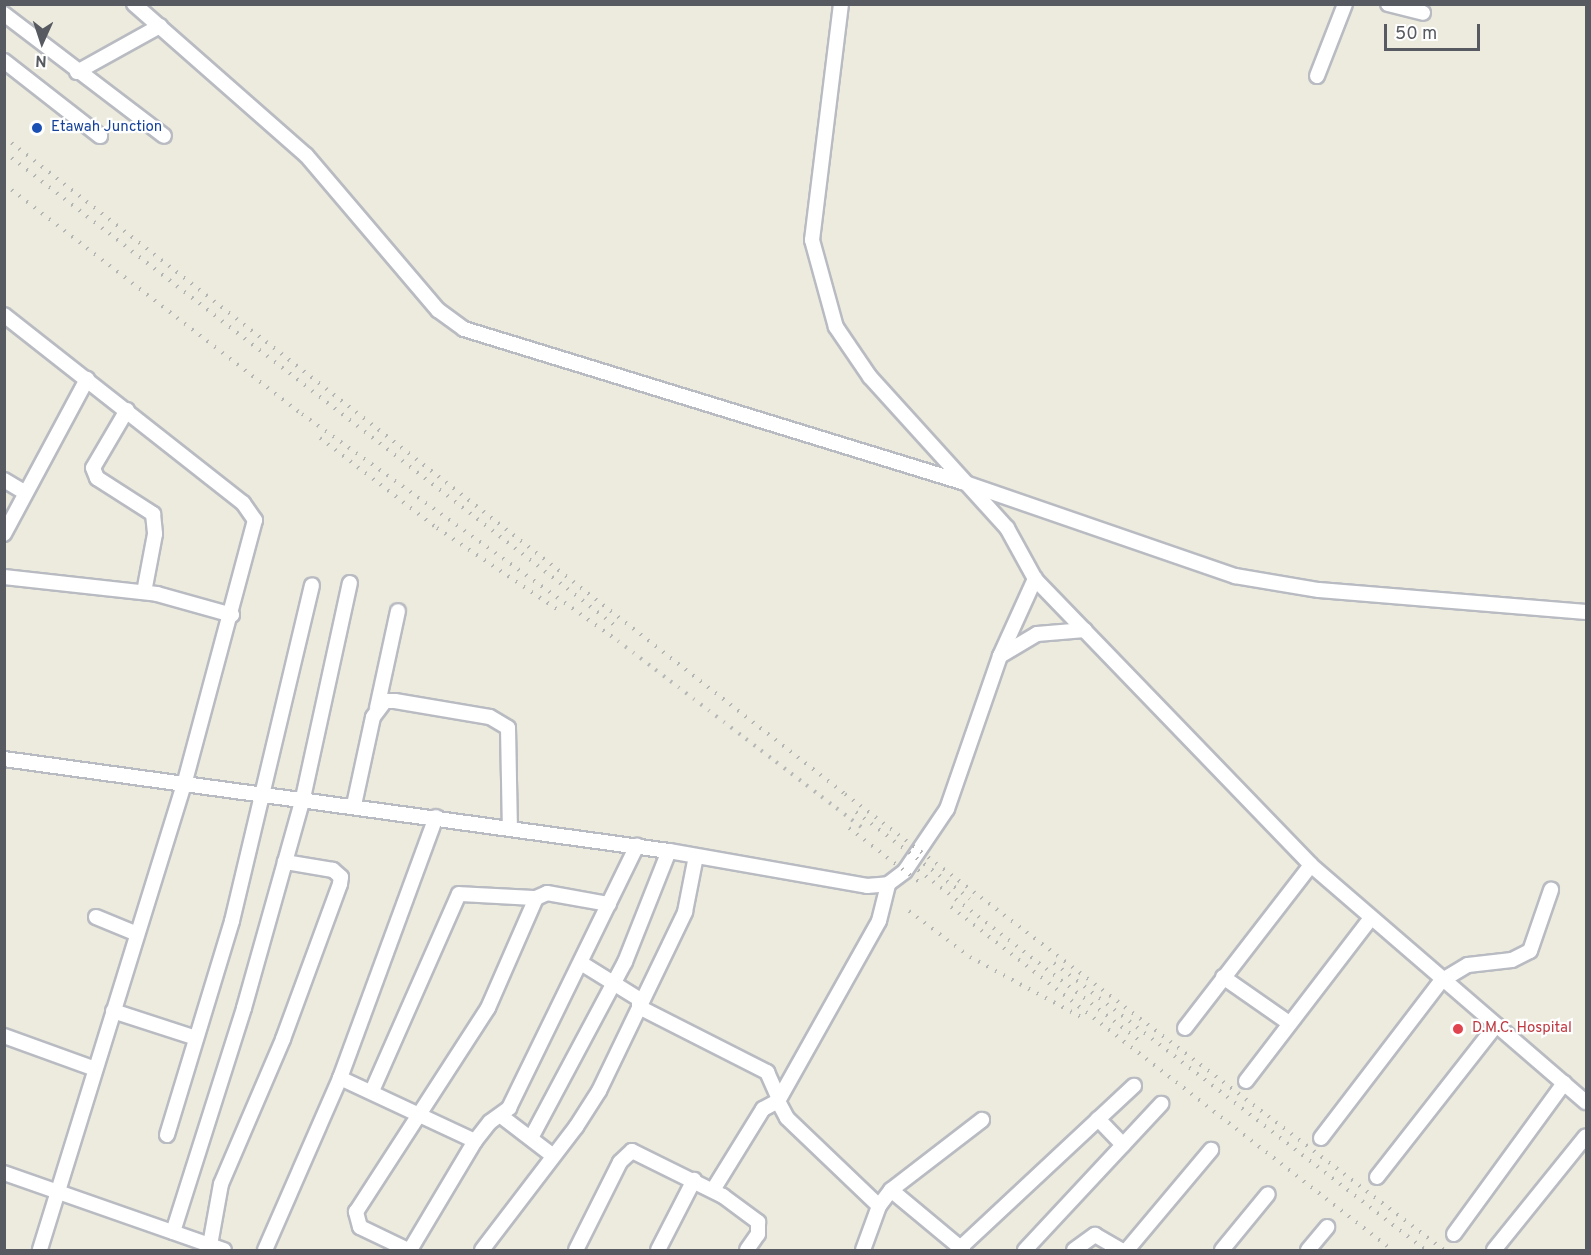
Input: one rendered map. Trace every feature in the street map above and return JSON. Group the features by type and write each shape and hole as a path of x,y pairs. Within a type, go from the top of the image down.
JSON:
{"street":[{"path":"134,4 306,154 438,310 464,329 962,482 1257,580 1587,612"},
{"path":"841,4 812,240 820,284 836,327 870,377 962,482 1007,528 1035,579 1311,865 1441,981 1587,1102"},
{"path":"1317,76 1345,4"},
{"path":"1388,4 1423,13"},
{"path":"4,14 77,72 164,136"},
{"path":"77,72 160,26"},
{"path":"4,61 100,136"},
{"path":"4,315 127,410 251,511 256,531 185,781 40,1251"},
{"path":"4,534 24,492 87,379"},
{"path":"127,410 93,468 97,478 153,514 155,534 144,592"},
{"path":"4,480 24,492"},
{"path":"4,577 144,592 232,615"},
{"path":"4,759 185,781 637,846 867,886 888,884 905,871 947,809 1000,656 1035,579"},
{"path":"173,1232 303,798 350,583"},
{"path":"167,1135 232,921 260,792 312,585"},
{"path":"354,805 398,611"},
{"path":"1000,656 1037,634 1085,630"},
{"path":"377,708 396,701 500,721 510,737 510,828"},
{"path":"265,1251 340,1078 436,817"},
{"path":"536,898 488,1008 423,1113 356,1212 360,1227 409,1251 475,1141 509,1108 582,963 637,846"},
{"path":"531,1138 613,983 669,851"},
{"path":"482,1251 552,1155 587,1112 685,912 696,856"},
{"path":"210,1245 221,1184 283,1039 340,884 341,877 333,870 285,862"},
{"path":"1185,1028 1311,865"},
{"path":"713,1190 763,1109 778,1099 879,921 888,884"},
{"path":"1321,1138 1441,981 1468,965 1512,960 1530,951 1551,890"},
{"path":"372,1091 459,894 536,898 547,893 609,904"},
{"path":"96,917 137,934"},
{"path":"1246,1081 1371,918"},
{"path":"582,963 639,999 639,1007"},
{"path":"1223,976 1289,1023"},
{"path":"639,1007 767,1072 787,1118 879,1206"},
{"path":"113,1011 196,1038"},
{"path":"1377,1177 1496,1025"},
{"path":"4,1036 95,1069"},
{"path":"340,1078 423,1113 475,1141"},
{"path":"1454,1234 1564,1083"},
{"path":"891,1190 962,1249 1134,1086"},
{"path":"1025,1251 1161,1104"},
{"path":"501,1116 552,1155"},
{"path":"1098,1119 1123,1145"},
{"path":"863,1251 879,1206 891,1190 982,1120"},
{"path":"1494,1251 1587,1136"},
{"path":"1127,1251 1211,1150"},
{"path":"576,1251 627,1153 639,1151 713,1190 758,1222 758,1234 747,1251"},
{"path":"4,1173 58,1188 224,1251"},
{"path":"658,1251 694,1180"},
{"path":"1222,1251 1268,1194"},
{"path":"1308,1251 1327,1227"},
{"path":"1074,1251 1095,1235 1121,1251"}],"railway":[{"path":"4,137 845,794 1444,1250"},
{"path":"4,152 618,628"},
{"path":"4,184 302,414 618,641 863,828"},
{"path":"320,438 437,528 561,612"},
{"path":"856,812 970,899"},
{"path":"849,828 923,885"},
{"path":"918,870 1139,1040"},
{"path":"951,907 1392,1250"},
{"path":"909,911 970,957 1083,1018"},
{"path":"1054,963 1425,1250"}],"place":[{"name":"Etawah Junction","path":"37,128"},
{"name":"D.M.C. Hospital","path":"1458,1029"}]}
